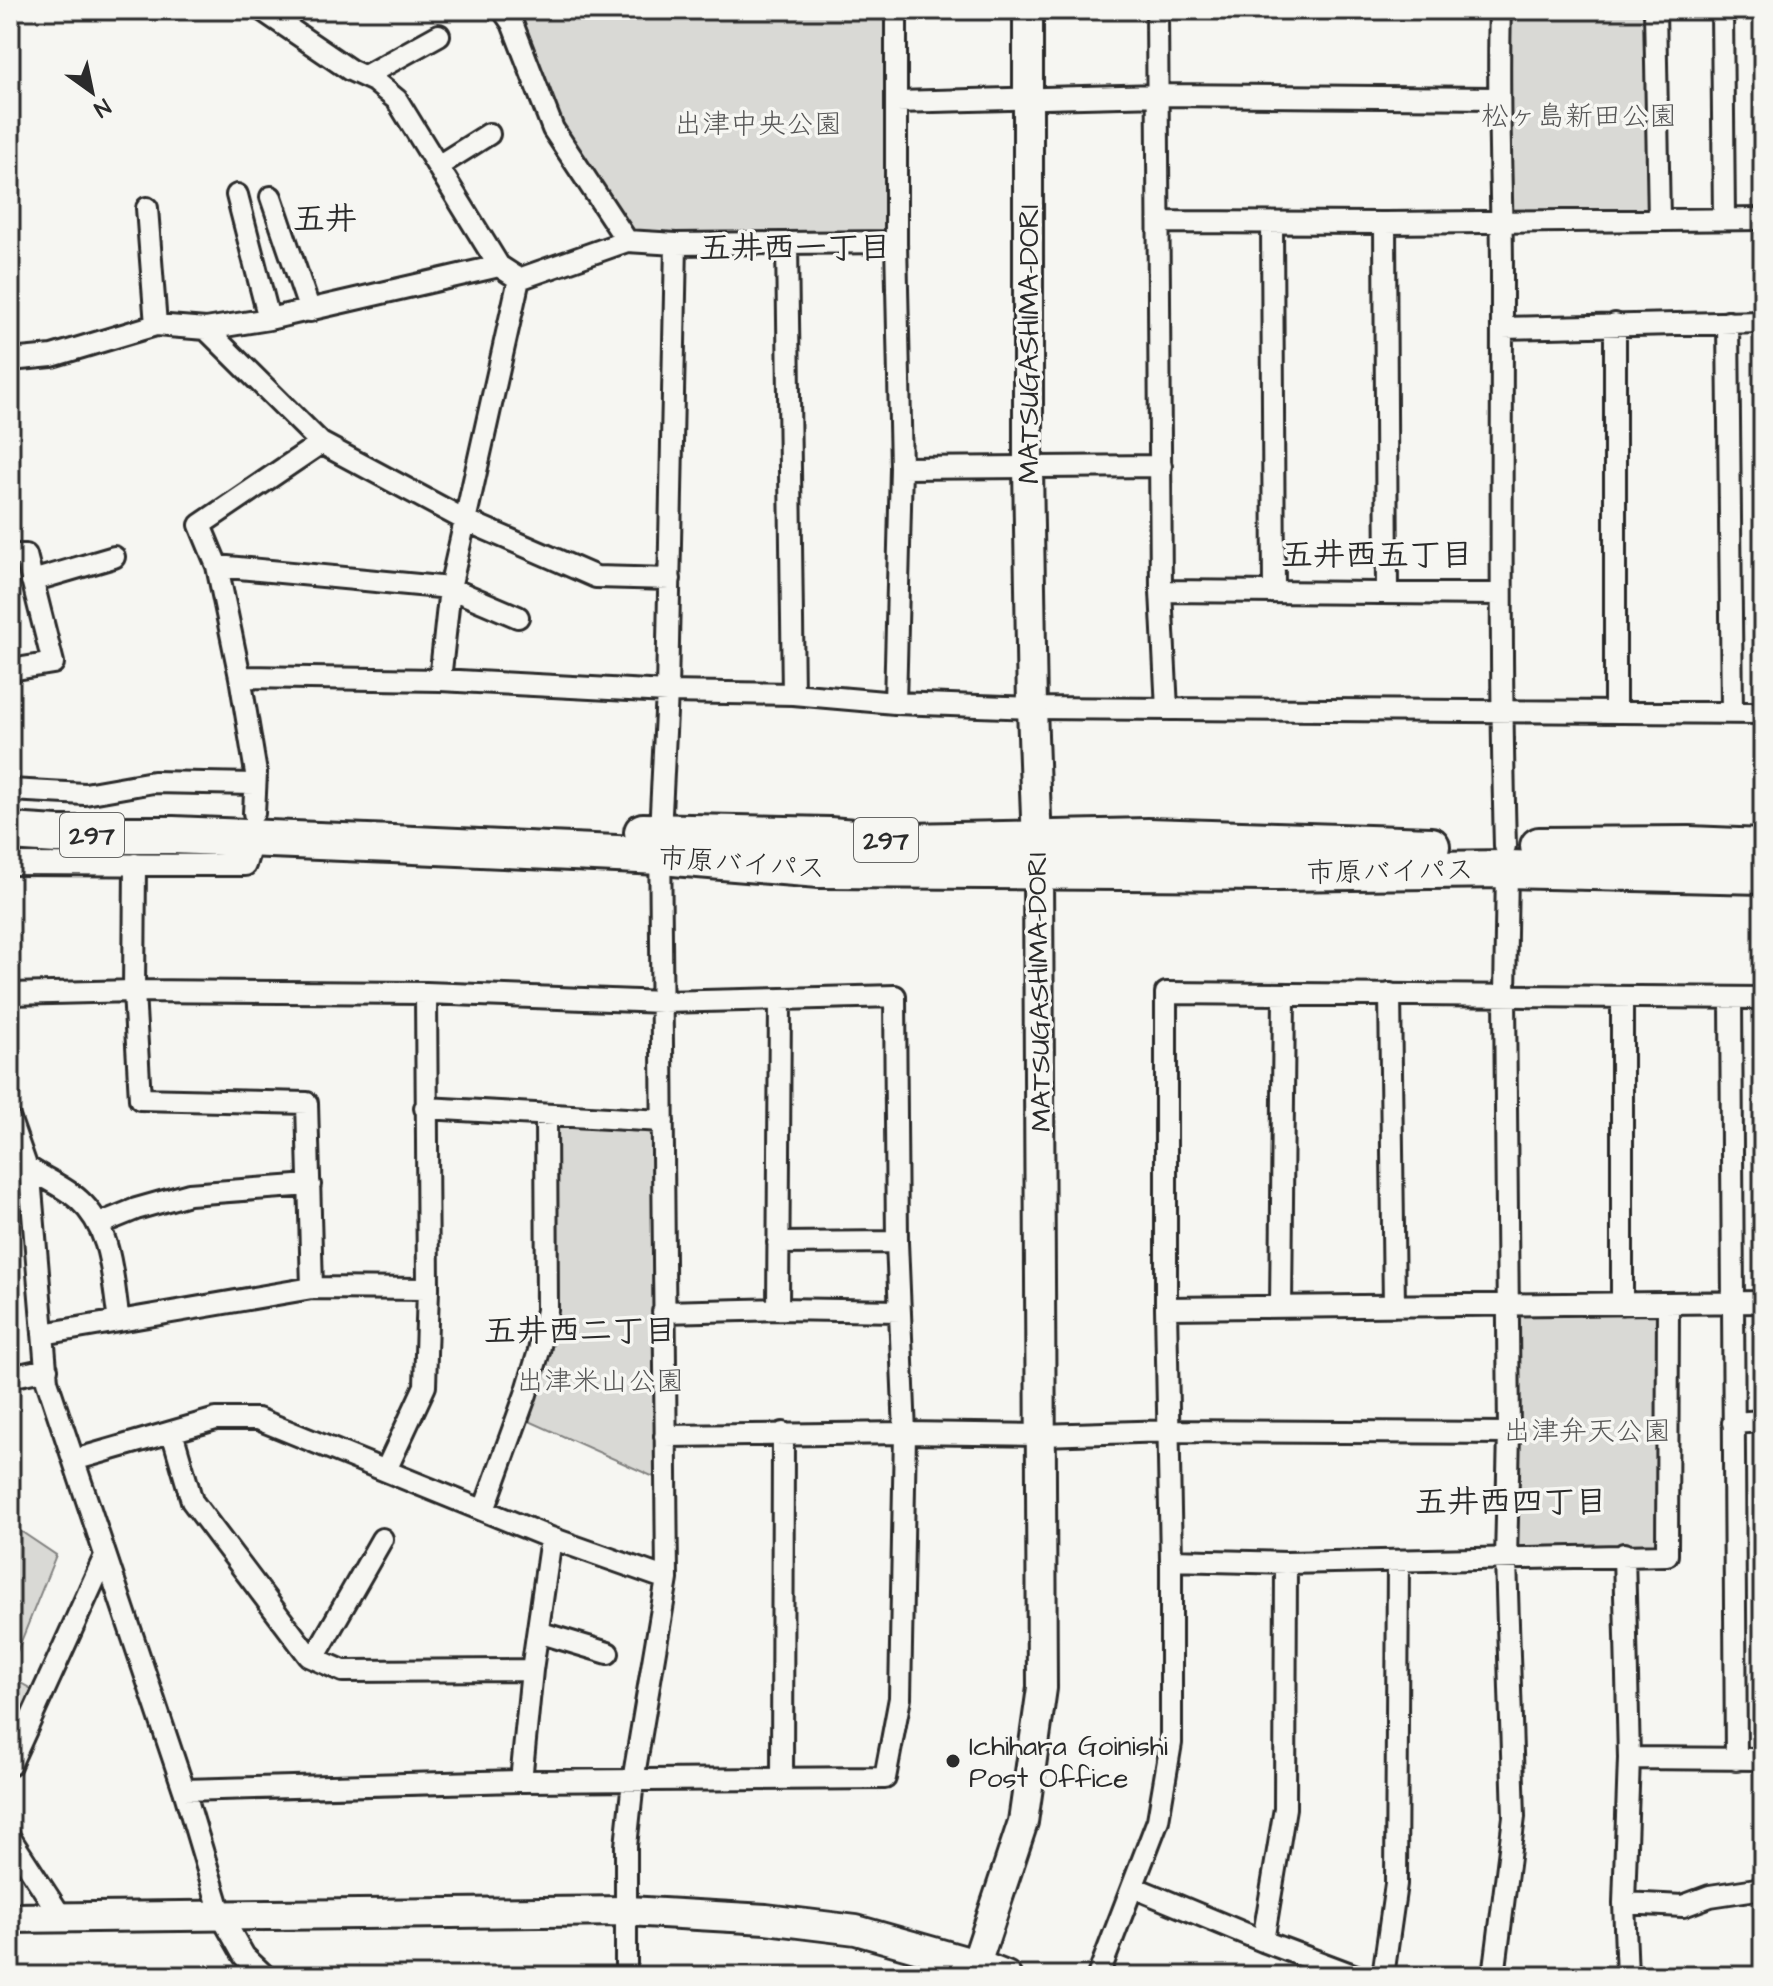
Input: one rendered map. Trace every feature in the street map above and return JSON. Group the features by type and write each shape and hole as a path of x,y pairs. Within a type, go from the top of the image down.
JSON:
{"highway":[{"name":"市原バイパス","path":"10,810 254,812 660,845 829,836 1037,855 1148,837 1355,845 1763,875"},
{"name":"市原バイパス","path":"10,832 173,835 254,812"},
{"name":"市原バイパス","path":"1506,857 1689,845 1763,848"}],"street":[{"path":"262,10 397,100 499,266 519,279"},
{"path":"503,10 512,23 553,129 627,241"},
{"path":"895,703 901,468 896,242 896,10"},
{"name":"MATSUGASHIMA-DORI","path":"976,1964 1023,1822 1042,1688 1037,855 1028,467 1028,10"},
{"path":"1157,10 1161,591 1167,709"},
{"path":"1494,1976 1514,1817 1506,1559 1509,1433 1506,857 1500,594 1500,10"},
{"path":"1655,10 1659,220"},
{"path":"1722,10 1724,219"},
{"path":"365,76 439,35"},
{"path":"897,102 1159,95 1498,98"},
{"path":"438,166 489,134"},
{"path":"237,195 269,319"},
{"path":"271,197 310,311"},
{"path":"147,208 156,325"},
{"path":"1160,222 1763,219"},
{"path":"1272,223 1274,592"},
{"path":"1385,223 1387,593"},
{"path":"519,279 627,241 676,244 896,242"},
{"path":"626,1976 626,1846 633,1781 667,1579 660,845 667,692 676,244"},
{"path":"787,244 793,694"},
{"path":"10,360 52,356 156,325 206,329 269,319 499,266"},
{"path":"440,680 450,588 519,279"},
{"path":"1728,322 1732,712"},
{"path":"1502,328 1763,322"},
{"path":"1615,324 1615,712"},
{"path":"206,329 321,443 465,520 596,577 670,579"},
{"path":"10,864 245,865 254,812 256,773 217,566 200,525 321,443"},
{"path":"901,468 1161,466"},
{"path":"10,555 26,555 53,663 10,670"},
{"path":"32,581 114,557"},
{"path":"217,566 450,588 518,617"},
{"path":"1161,591 1500,594"},
{"path":"240,677 440,680 667,692 793,694 895,703 1032,708 1763,713"},
{"path":"10,790 85,794 153,782 254,812"},
{"path":"135,864 134,991 140,1099 307,1103 312,1288"},
{"path":"10,994 134,991 426,993 663,1002 895,996 897,1242 905,1433 900,1698 885,1778 521,1781 184,1790"},
{"path":"386,1470 425,1386 428,1289 426,993"},
{"path":"1098,1976 1158,1820 1171,1743 1166,993 1763,998"},
{"path":"1281,1307 1284,994"},
{"path":"1390,994 1394,1306"},
{"path":"1622,997 1622,1304"},
{"path":"1731,998 1736,1760"},
{"path":"778,1309 780,1000"},
{"path":"425,1108 663,1121"},
{"path":"484,1510 539,1351 547,1310 546,1116"},
{"path":"10,1120 30,1177 47,1381 184,1790 222,1917 244,1956 265,1976"},
{"path":"27,1167 79,1199 99,1224 105,1238 119,1321"},
{"path":"99,1224 136,1209 189,1194 310,1185"},
{"path":"778,1243 897,1242"},
{"path":"43,1334 312,1288 428,1289"},
{"path":"1166,1308 1763,1302"},
{"path":"1171,1560 1286,1563 1667,1555 1668,1303"},
{"path":"663,1312 778,1309 900,1311"},
{"path":"10,1377 47,1369"},
{"path":"74,1460 216,1419 258,1419 551,1538 667,1579"},
{"path":"1733,1423 1763,1421"},
{"path":"665,1436 783,1433 1041,1435 1169,1431 1509,1433"},
{"path":"172,1432 192,1501 309,1656 343,1671 532,1670"},
{"path":"782,1778 783,1433"},
{"path":"521,1781 532,1670 551,1538"},
{"path":"314,1658 382,1539"},
{"path":"1624,1554 1629,1758 1624,1903 1627,1976"},
{"path":"10,1765 105,1556"},
{"path":"1383,1976 1396,1884 1398,1561"},
{"path":"1263,1941 1285,1808 1286,1563"},
{"path":"538,1632 608,1653"},
{"path":"1629,1758 1763,1759"},
{"path":"10,1838 62,1918"},
{"path":"1133,1887 1356,1976"},
{"path":"1624,1903 1683,1906 1710,1896 1763,1888"},
{"path":"10,1918 628,1911 766,1919 856,1930 976,1964 1006,1976"}],"green space":[{"name":"出津中央公園","path":"514,10 886,10 889,227 883,237 635,234 563,129"},
{"name":"松ヶ島新田公園","path":"1501,10 1655,10 1659,220 1502,221"},
{"name":"出津米山公園","path":"546,1116 663,1121 665,1482 518,1416 539,1351"},
{"name":"出津弁天公園","path":"1668,1303 1667,1555 1506,1559 1508,1305"},
{"path":"10,1524 56,1555 10,1669"},
{"path":"10,1677 42,1695 10,1754"}],"place":[{"name":"Ichihara Goinishi Post Office","path":"953,1761"}],"district":[{"name":"五井","path":"325,218"},
{"name":"五井西一丁目","path":"795,247"},
{"name":"五井西五丁目","path":"1377,554"},
{"name":"五井西二丁目","path":"580,1330"},
{"name":"五井西四丁目","path":"1511,1501"}]}
